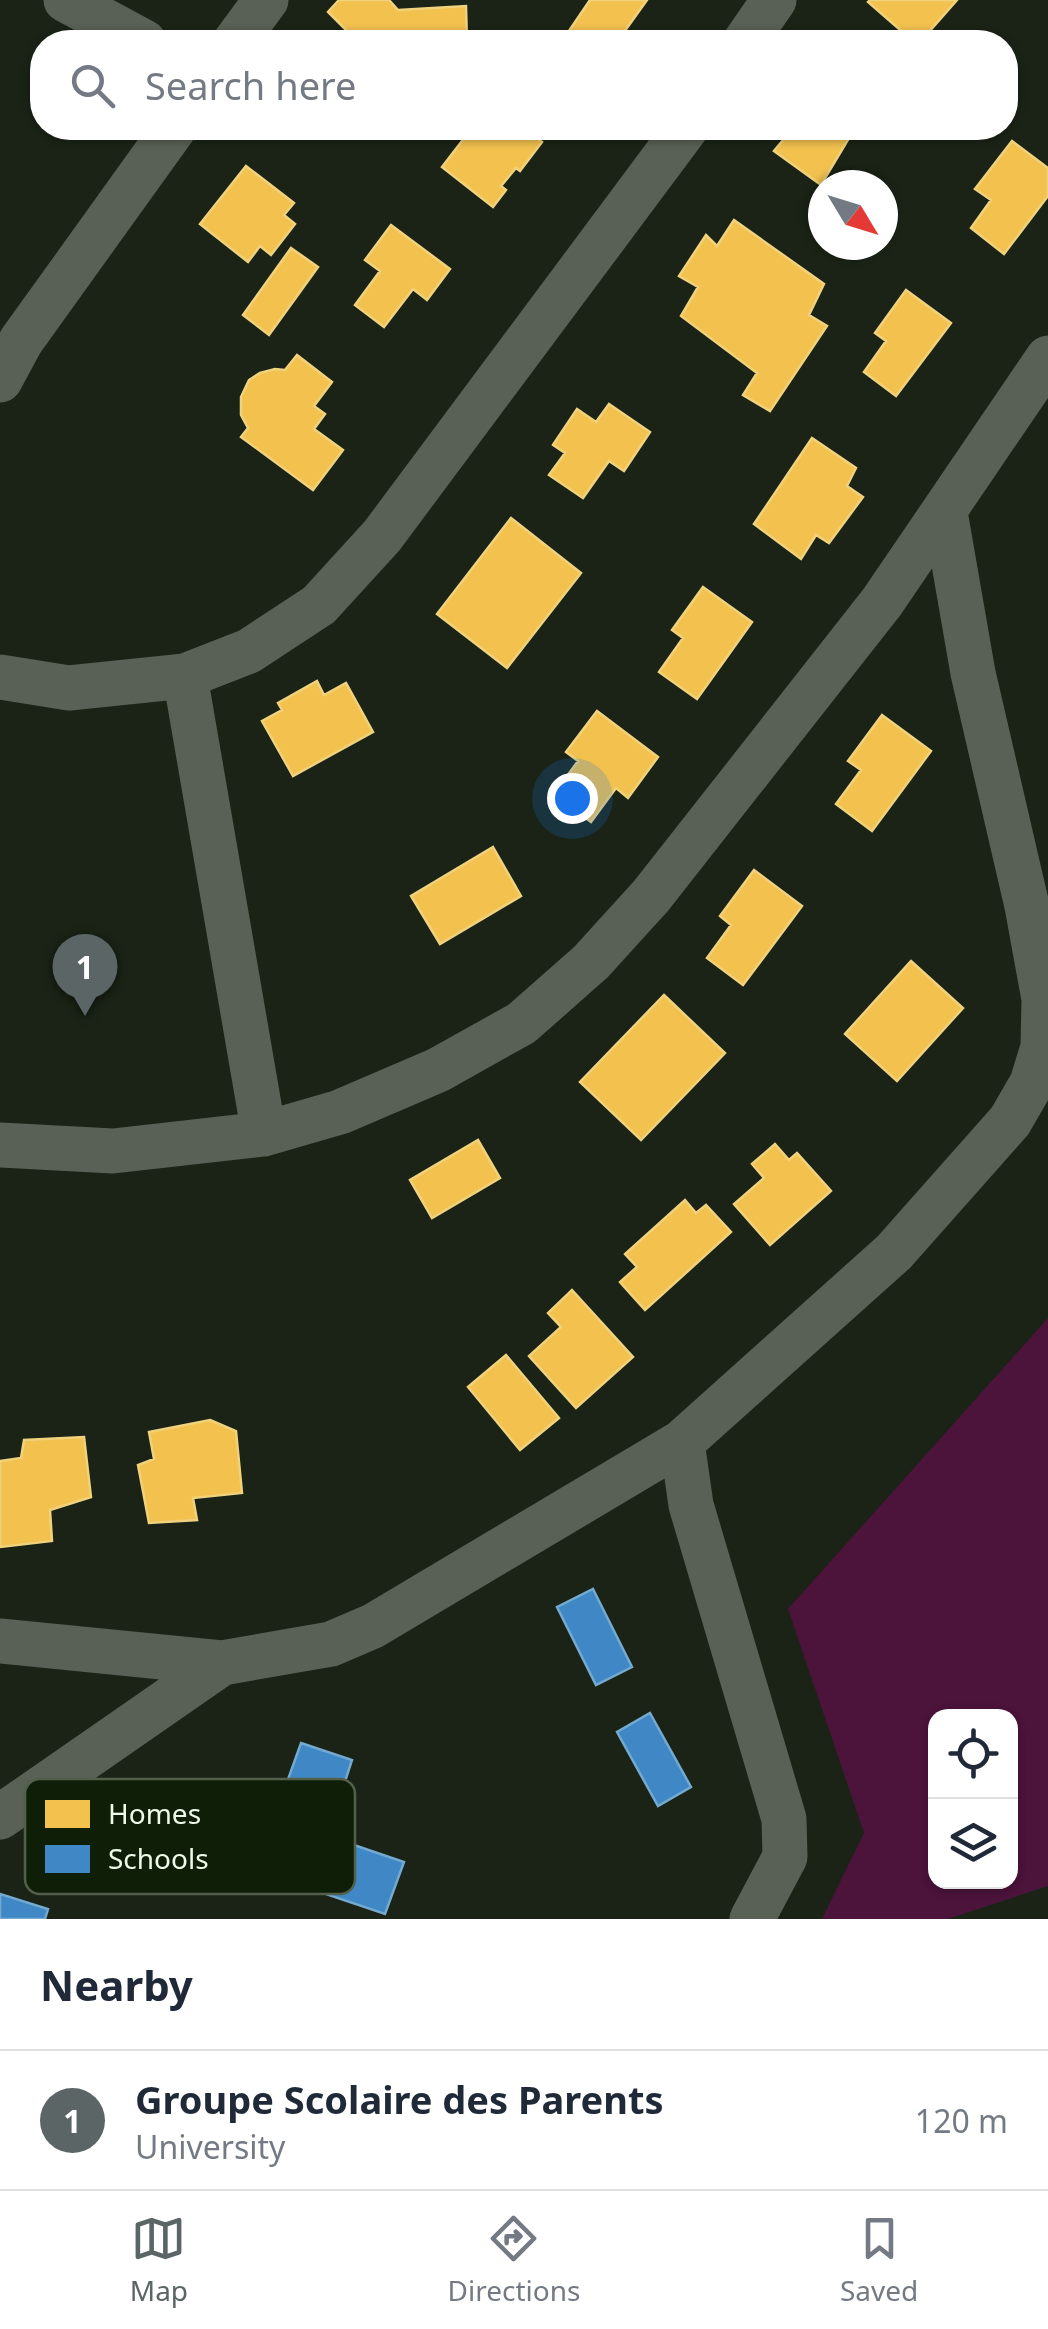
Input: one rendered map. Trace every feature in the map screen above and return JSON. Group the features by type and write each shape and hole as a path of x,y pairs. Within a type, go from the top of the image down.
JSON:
{"street":[{"path":"66,0 122,30"},
{"path":"244,30 266,0"},
{"path":"753,30 774,0"},
{"path":"7,350 165,140"},
{"path":"0,678 68,688 185,676 249,651 319,605 382,536 677,140"},
{"path":"0,1146 113,1152 264,1134 340,1112 438,1070 522,1024 591,962 651,896 870,617 1048,358"},
{"path":"0,1641 222,1662 332,1644 373,1626 682,1442 894,1252 1010,1121 1032,1083 1043,1047 1044,999 1027,906 973,673 945,512"},
{"path":"185,676 264,1134"},
{"path":"682,1442 691,1505 784,1819 786,1858 752,1919"},
{"path":"56,1779 222,1662"},
{"path":"0,1818 25,1800"}],"shaded area":[{"path":"1048,1318 1048,1886 948,1919 822,1919 864,1833 788,1609"}],"building: Homes":[{"path":"339,0 389,0 398,10 466,6 467,30 346,30 328,12"},
{"path":"590,0 647,0 626,30 570,30"},
{"path":"957,0 931,30 900,30 868,2"},
{"path":"463,140 542,142 520,171 516,168 501,186 506,190 493,207 442,167"},
{"path":"783,140 848,140 830,170 808,170 808,176 774,151"},
{"path":"1012,141 1048,168 1048,196 1004,254 971,228 991,200 975,189"},
{"path":"246,166 294,203 284,215 295,224 271,255 260,246 248,262 200,224"},
{"path":"734,220 824,284 809,315 827,326 770,411 743,395 757,373 681,316 698,287 679,276 706,235 717,246"},
{"path":"391,225 450,269 427,300 413,289 384,327 355,305 380,271 365,260"},
{"path":"291,248 318,267 269,335 243,315"},
{"path":"906,290 951,323 896,396 864,372 886,341 875,333"},
{"path":"297,355 332,382 314,406 325,414 314,429 343,450 313,490 241,437 248,428 241,415 241,397 249,380 260,373 285,370"},
{"path":"609,404 650,432 624,471 609,461 583,498 549,475 565,453 553,445 577,409 596,422"},
{"path":"812,438 856,468 847,486 863,497 829,543 816,535 801,559 754,524"},
{"path":"511,518 581,573 507,668 437,614"},
{"path":"703,587 752,622 697,699 659,672 683,638 672,630"},
{"path":"317,681 324,695 346,683 373,732 293,776 262,721 282,710 278,703"},
{"path":"597,711 658,757 628,798 616,788 591,822 554,794 578,761 566,752"},
{"path":"882,715 931,751 872,831 836,804 861,770 848,761"},
{"path":"493,847 521,896 440,944 411,896"},
{"path":"754,870 802,906 743,985 707,958 731,925 720,916"},
{"path":"911,961 963,1008 897,1081 845,1034"},
{"path":"664,995 725,1053 641,1140 580,1082"},
{"path":"478,1140 500,1178 432,1218 410,1180"},
{"path":"775,1144 789,1160 797,1153 831,1191 770,1245 734,1204 764,1178 752,1164"},
{"path":"685,1200 696,1213 706,1205 731,1232 645,1310 620,1282 637,1267 625,1254"},
{"path":"572,1290 633,1357 576,1408 529,1356 561,1327 548,1313"},
{"path":"506,1355 559,1418 520,1450 468,1387"},
{"path":"210,1420 236,1431 242,1493 193,1498 197,1520 149,1523 138,1465 154,1459 149,1432"},
{"path":"84,1437 91,1497 50,1510 52,1541 0,1547 0,1461 21,1458 24,1440"}],"building: Schools":[{"path":"593,1589 632,1667 596,1685 557,1607"},
{"path":"650,1713 691,1787 658,1806 617,1732"},
{"path":"301,1743 352,1760 346,1779 288,1779"},
{"path":"355,1845 404,1862 385,1914 326,1894 355,1894"},
{"path":"0,1894 48,1909 45,1919 0,1919"}],"place":[{"name":"Groupe Scolaire des Parents","path":"85,1016"}]}
